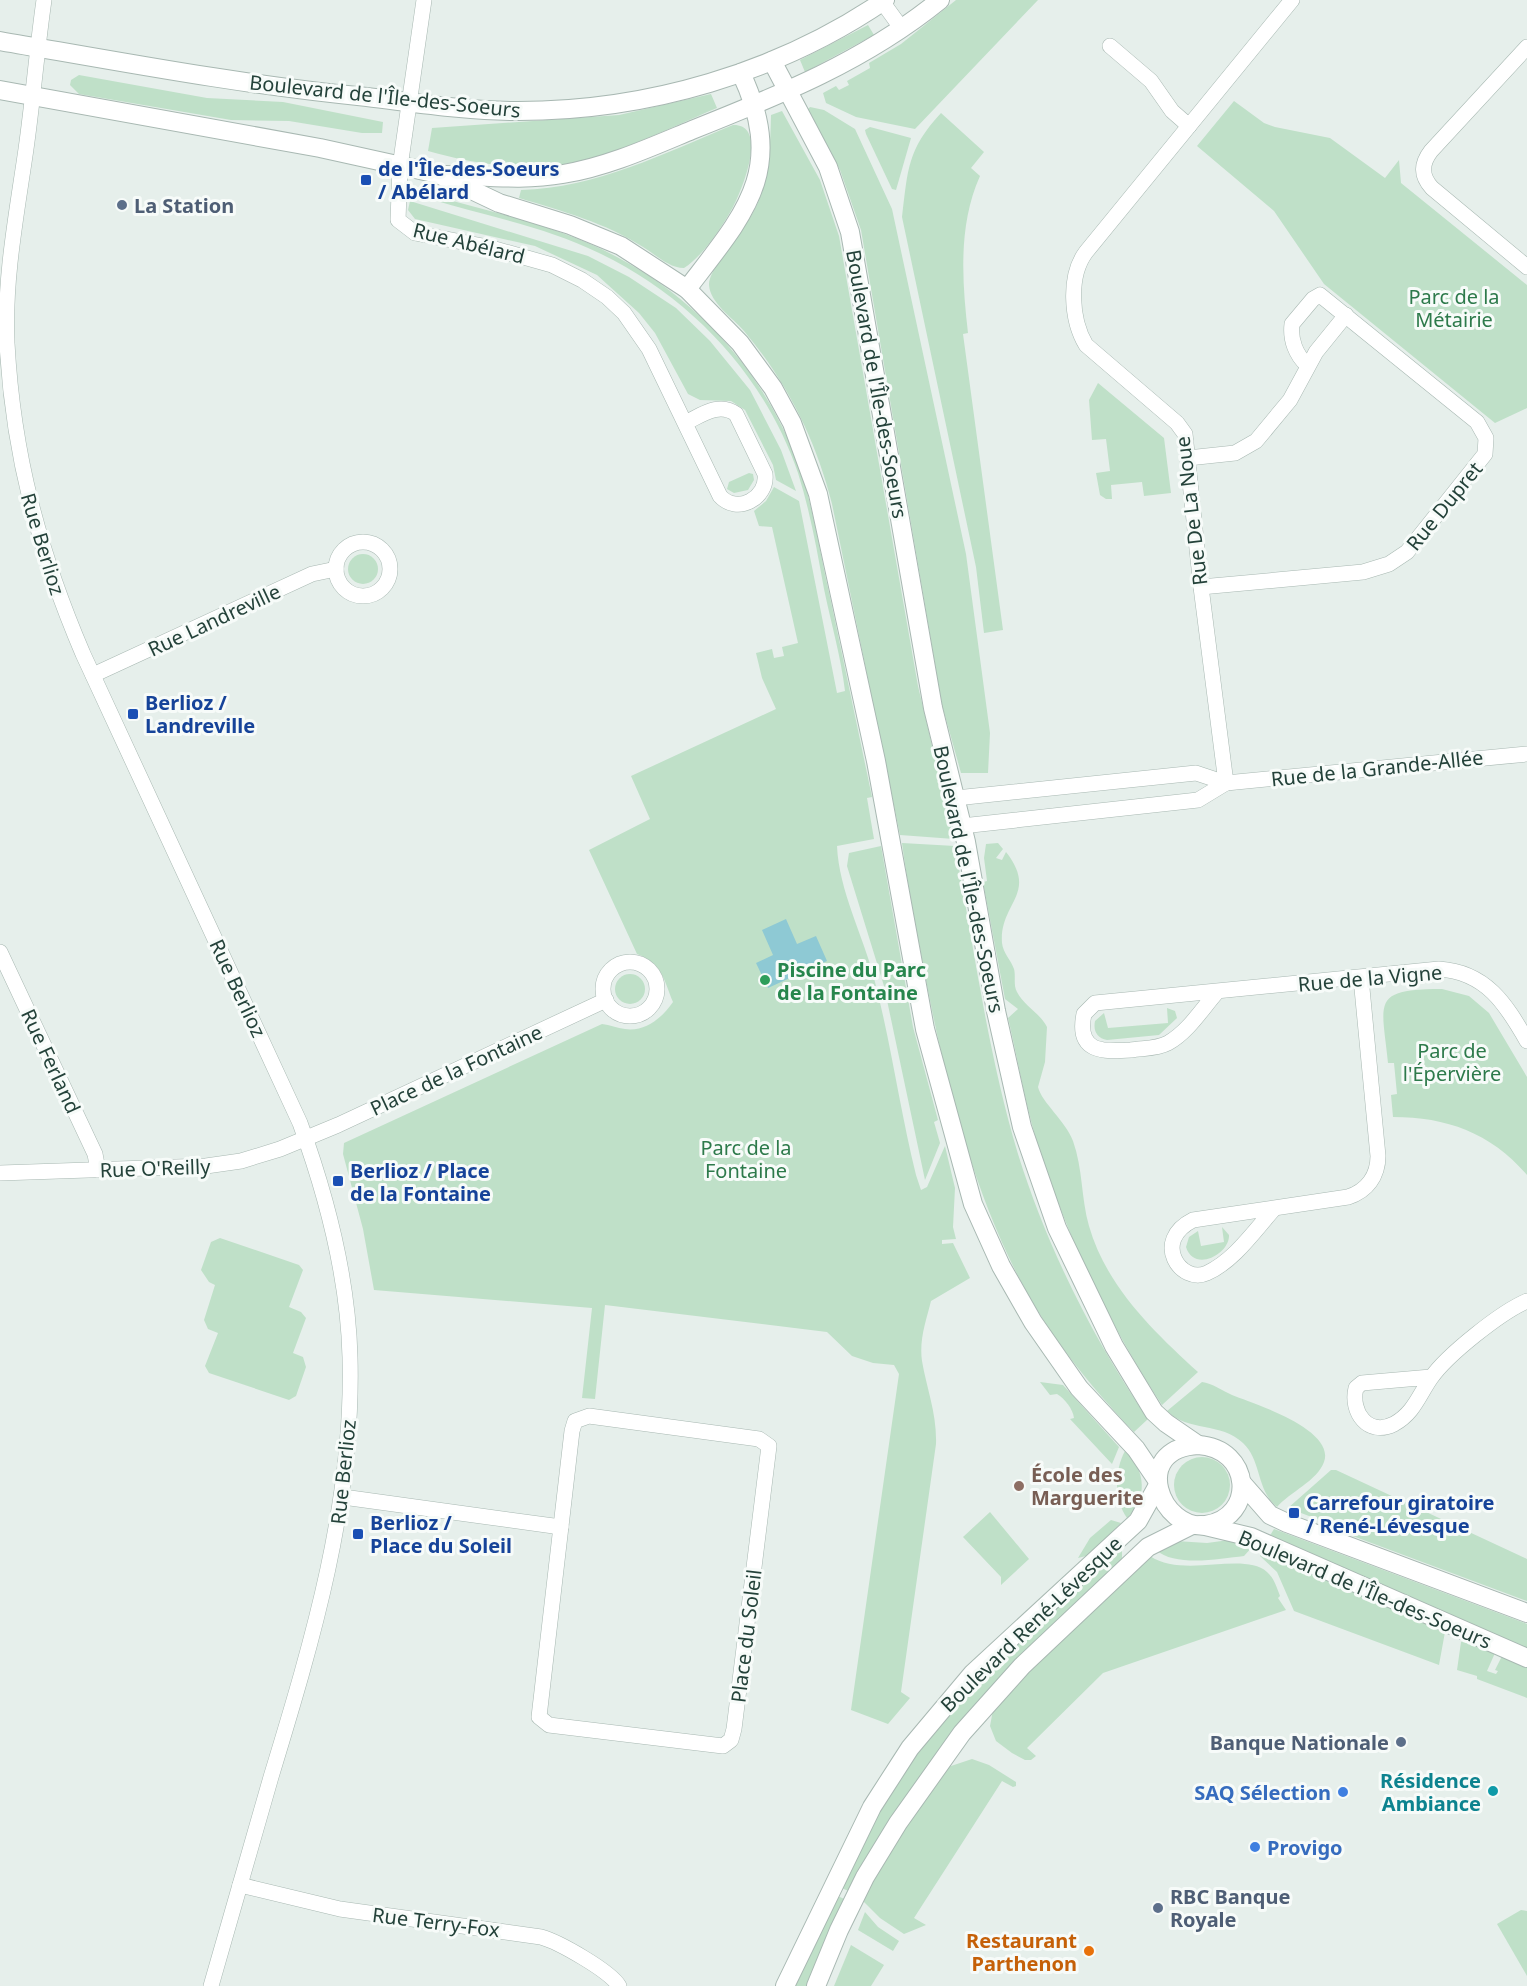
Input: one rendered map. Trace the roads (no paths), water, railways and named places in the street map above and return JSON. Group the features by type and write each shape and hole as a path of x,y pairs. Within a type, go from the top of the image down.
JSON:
{"street":[{"name":"Rue Berlioz","path":"44,0 15,228 4,341 16,434 33,517 54,585 93,675 305,1139 333,1235 347,1316 350,1401 344,1497 309,1649 211,1986"},
{"name":"Rue Abélard","path":"424,0 400,167 396,214 404,227 415,232 536,259 582,280 616,306 632,323 650,349 723,500 739,504 759,496 765,484 765,474 736,414 729,410 716,409 687,422"},
{"path":"0,90 320,148 438,174 525,178 580,171 787,91 851,61 902,29 940,0"},
{"name":"Rue De La Noue","path":"1226,783 1201,587 1185,434 1180,426 1086,345 1079,329 1074,281 1082,257 1292,0"},
{"path":"772,61 831,33 883,1 902,29"},
{"name":"Boulevard de l'Île-des-Soeurs","path":"0,41 211,78 410,103 507,110 573,109 644,99 741,74 772,61 828,167 850,231 932,700 956,798 1010,1077 1029,1152 1051,1214 1097,1314 1147,1401 1166,1423 1198,1445"},
{"path":"1110,46 1151,81 1172,111 1189,126"},
{"path":"1527,46 1431,151 1424,161 1423,171 1432,188 1527,267"},
{"path":"687,289 736,224 752,192 761,150 755,104 741,74"},
{"path":"438,174 499,203 603,238 687,289 729,330 763,372 792,423 813,476 874,752 927,1038 973,1204 1001,1266 1033,1322 1079,1388 1136,1449 1158,1483 1172,1511 1197,1525 1214,1522 1227,1515 1240,1497 1242,1483 1238,1468 1229,1455 1214,1448 1198,1445 1184,1446 1164,1458 1157,1470 1158,1483"},
{"name":"Rue Dupret","path":"1201,587 1363,572 1389,564 1407,552 1483,459 1486,438 1479,424 1325,297 1317,296 1294,319 1291,330 1293,343 1300,358 1307,365"},
{"path":"1188,458 1235,453 1251,445 1290,400 1307,365 1346,315"},
{"name":"Rue Landreville","path":"93,675 312,574 336,569"},
{"name":"Rue de la Grande-Allée","path":"956,798 1196,773 1226,783 1527,754"},
{"name":"Rue de la Grande-Allée","path":"962,826 1198,800 1226,783"},
{"name":"Rue Ferland","path":"0,952 95,1154 98,1170"},
{"name":"Rue de la Vigne","path":"1217,992 1188,1027 1163,1045 1103,1052 1091,1046 1086,1038 1084,1014 1095,1003 1439,969 1473,977 1500,997 1527,1041"},
{"path":"1274,1209 1239,1248 1209,1273 1191,1273 1180,1266 1174,1257 1171,1248 1173,1237 1181,1227 1192,1220 1354,1196 1369,1185 1375,1174 1378,1156 1361,978"},
{"name":"Place de la Fontaine","path":"305,1139 606,1000"},
{"name":"Rue O'Reilly","path":"0,1173 228,1164 305,1139"},
{"path":"1431,1377 1362,1383 1356,1388 1354,1409 1364,1422 1374,1427 1394,1423 1414,1407 1431,1377 1485,1329 1527,1301"},
{"name":"Place du Soleil","path":"582,1417 759,1439 767,1444 770,1452 733,1737 726,1745 716,1747 630,1736 549,1725 540,1720 538,1711 561,1527 574,1424 582,1417"},
{"name":"Boulevard René-Lévesque","path":"785,1986 868,1815 910,1748 973,1673 1138,1521 1158,1483"},
{"name":"Boulevard de l'Île-des-Soeurs","path":"1242,1483 1270,1515 1287,1523 1527,1613"},
{"path":"344,1497 561,1527"},
{"name":"Boulevard de l'Île-des-Soeurs","path":"1197,1525 1251,1538 1527,1658"},
{"name":"Boulevard René-Lévesque","path":"816,1986 839,1930 865,1877 898,1823 962,1732 1022,1666 1148,1547 1197,1525"},
{"name":"Rue Terry-Fox","path":"240,1885 282,1897 340,1909 495,1929 548,1939 599,1970 619,1986"}],"water":[{"path":"786,919 797,944 816,936 827,961 768,988 756,963 773,955 762,930"}],"place":[{"name":"de l'Île-des-Soeurs / Abélard","path":"366,180"},
{"name":"La Station","path":"122,205"},
{"name":"Berlioz / Landreville","path":"133,714"},
{"name":"Piscine du Parc de la Fontaine","path":"765,980"},
{"name":"Berlioz / Place de la Fontaine","path":"338,1181"},
{"name":"École des Marguerite","path":"1019,1486"},
{"name":"Carrefour giratoire / René-Lévesque","path":"1294,1513"},
{"name":"Berlioz / Place du Soleil","path":"358,1534"},
{"name":"Banque Nationale","path":"1401,1742"},
{"name":"Résidence Ambiance","path":"1493,1791"},
{"name":"SAQ Sélection","path":"1343,1792"},
{"name":"Provigo","path":"1255,1847"},
{"name":"RBC Banque Royale","path":"1158,1908"},
{"name":"Restaurant Parthenon","path":"1089,1951"}],"park label":[{"name":"Parc de la Métairie","path":"1454,308"},
{"name":"Parc de l'Épervière","path":"1452,1062"},
{"name":"Parc de la Fontaine","path":"746,1158"}]}
